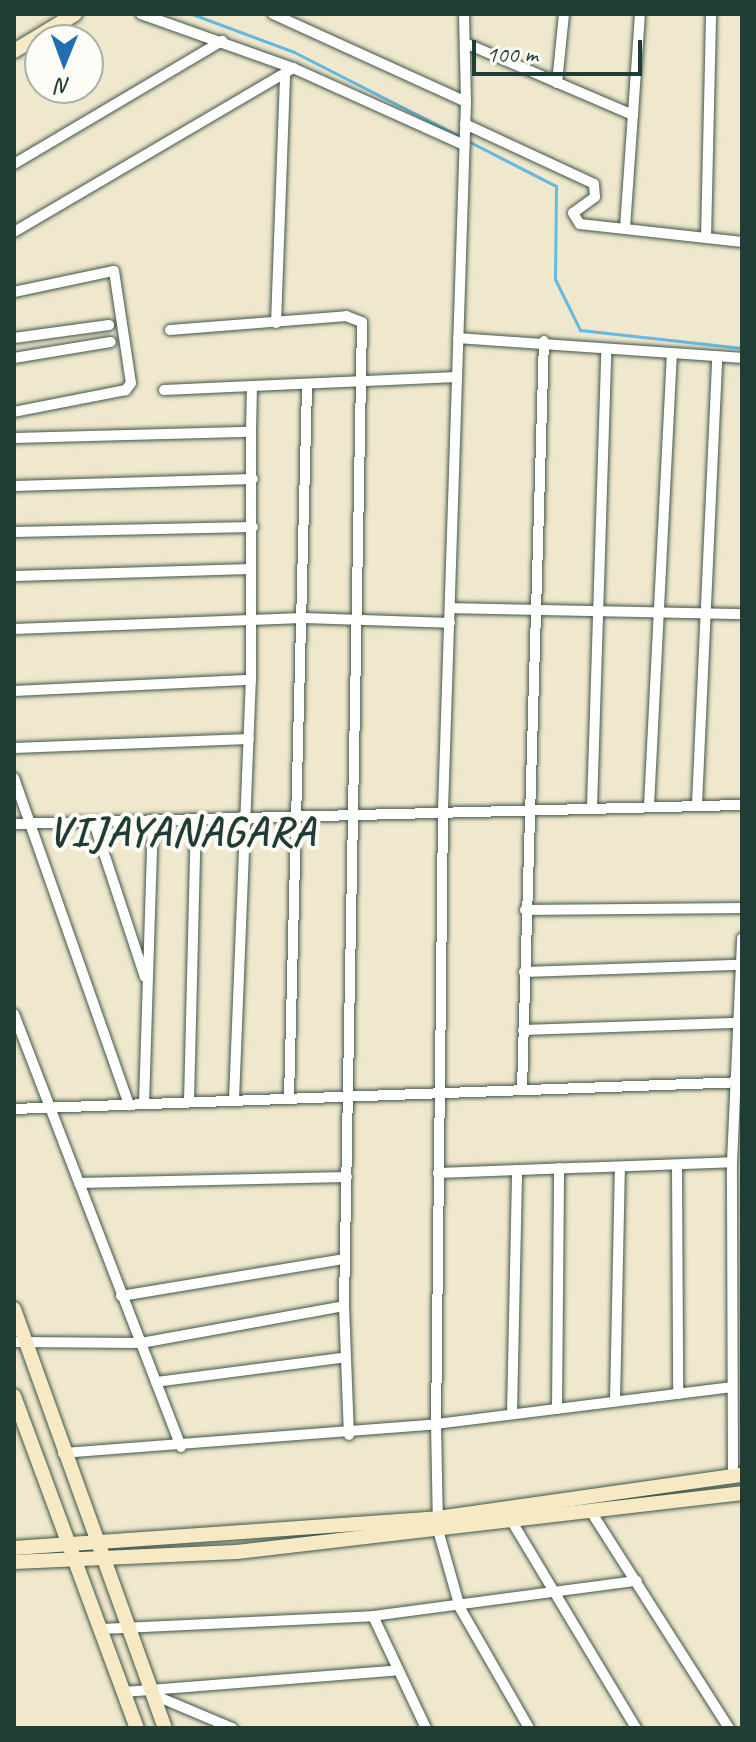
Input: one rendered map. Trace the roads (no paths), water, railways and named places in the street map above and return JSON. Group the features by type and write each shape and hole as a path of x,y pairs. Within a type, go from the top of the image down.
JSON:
{"street":[{"path":"14,51 75,14"},
{"path":"141,14 222,41 464,145"},
{"path":"273,14 466,102"},
{"path":"464,14 466,102 443,811 436,1424 438,1524 460,1608 529,1728"},
{"path":"557,83 564,14"},
{"path":"625,228 640,14"},
{"path":"706,238 711,14"},
{"path":"14,164 222,41"},
{"path":"465,43 633,115"},
{"path":"14,232 289,70"},
{"path":"276,323 289,70"},
{"path":"465,124 594,184 595,197 573,213 580,224 742,242"},
{"path":"14,292 114,271 131,383 126,390 14,412"},
{"path":"170,330 360,319 365,382 342,1358 349,1435"},
{"path":"109,325 17,338 18,358 111,342"},
{"path":"95,327 98,344"},
{"path":"458,338 544,341 606,350 742,358"},
{"path":"522,1089 544,341"},
{"path":"592,807 606,350"},
{"path":"649,806 655,613 672,354"},
{"path":"697,804 717,356"},
{"path":"164,390 457,377"},
{"path":"234,1100 251,680 252,386"},
{"path":"289,1098 300,821 307,386"},
{"path":"14,438 251,432"},
{"path":"14,486 253,479"},
{"path":"14,532 253,527"},
{"path":"14,576 251,569"},
{"path":"450,608 742,614"},
{"path":"14,629 303,618 450,623"},
{"path":"14,691 251,680"},
{"path":"14,748 249,739"},
{"path":"14,778 129,1105"},
{"path":"14,824 300,821 443,811 742,805"},
{"path":"94,823 147,984"},
{"path":"189,1102 196,823"},
{"path":"144,1104 153,824"},
{"path":"525,910 742,908"},
{"path":"438,1524 737,1476 732,1387 732,1162 739,1082 742,938"},
{"path":"524,972 740,965"},
{"path":"14,1014 181,1447"},
{"path":"523,1030 739,1023"},
{"path":"14,1109 739,1082"},
{"path":"438,1173 732,1162"},
{"path":"677,1165 678,1394"},
{"path":"615,1401 620,1167"},
{"path":"557,1409 559,1168"},
{"path":"512,1414 517,1170"},
{"path":"79,1183 347,1177"},
{"path":"121,1296 345,1259"},
{"path":"20,1341 141,1343 344,1306"},
{"path":"14,1309 20,1341 102,1551 165,1728"},
{"path":"156,1382 342,1358"},
{"path":"63,1453 349,1435 732,1387"},
{"path":"14,1396 137,1728"},
{"path":"14,1562 102,1551 511,1520 742,1493"},
{"path":"590,1510 729,1728"},
{"path":"511,1520 636,1728"},
{"path":"14,1548 73,1554"},
{"path":"101,1629 131,1631 373,1616 460,1608 637,1581"},
{"path":"373,1616 393,1671 426,1728"},
{"path":"124,1692 393,1671"},
{"path":"152,1692 232,1728"}],"waterway":[{"path":"192,14 294,52 461,137"},
{"path":"468,141 556,186 555,279 580,330 742,348"}],"district":[{"name":"VIJAYANAGARA","path":"182,832"}]}
